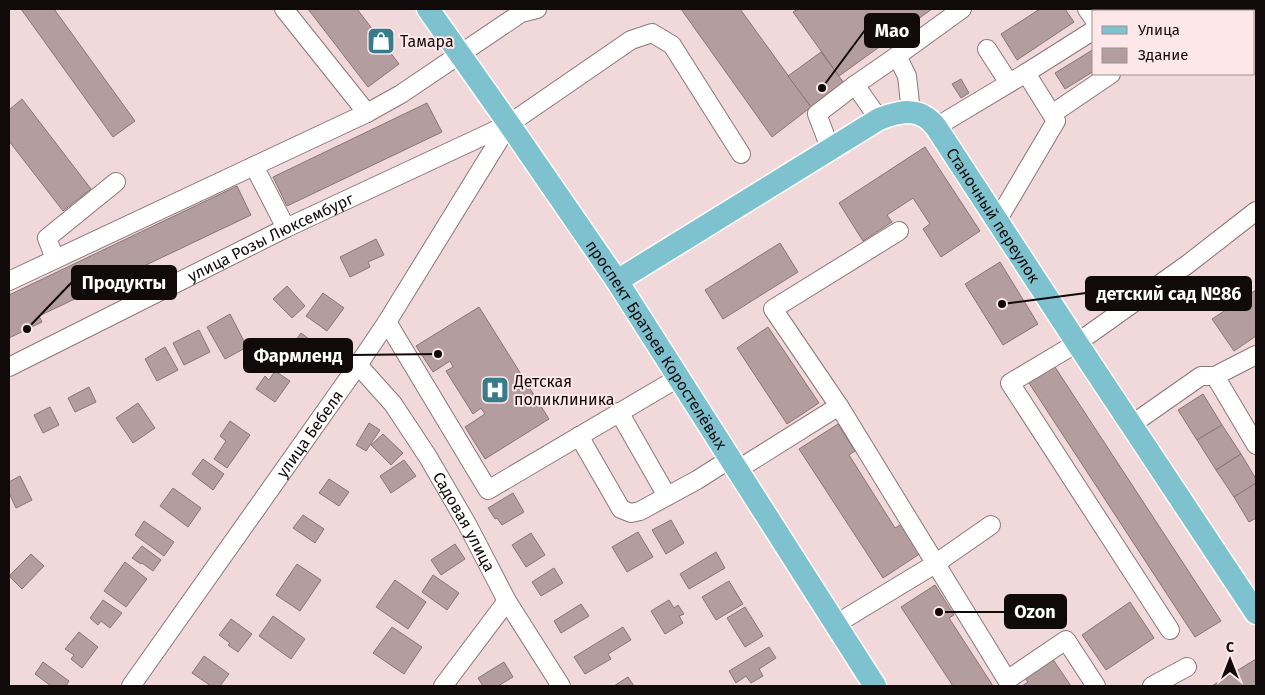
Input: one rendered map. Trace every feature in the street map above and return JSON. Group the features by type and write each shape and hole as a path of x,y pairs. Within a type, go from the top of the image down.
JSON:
{"main road":[{"name":"проспект Братьев Коростелёвых","path":"428,9 617,281 875,686"},
{"path":"617,281 879,119 894,113 911,112"},
{"name":"Станочный переулок","path":"911,112 921,114 930,119 936,127 1077,344 1255,608"}],"street":[{"path":"284,9 367,113"},
{"path":"830,148 818,114 855,85 962,9"},
{"path":"9,281 367,113 401,94 525,10"},
{"path":"936,127 1092,31"},
{"path":"509,124 631,40 652,33 672,45 740,154"},
{"path":"987,48 1009,83"},
{"path":"897,56 907,76 911,112"},
{"path":"997,221 1056,121 1026,73"},
{"path":"1052,114 1110,75"},
{"path":"855,85 879,119"},
{"name":"улица Розы Люксембург","path":"9,367 286,228 509,124"},
{"name":"улица Бебеля","path":"131,686 387,322 509,124"},
{"path":"254,166 286,228"},
{"path":"55,259 47,238 116,182"},
{"path":"1170,630 1010,383 1077,344 1188,264 1256,211"},
{"path":"899,231 773,309 839,406 1007,680 1066,640 1096,686"},
{"path":"387,322 488,490 678,378"},
{"path":"1131,425 1201,376 1215,376 1256,355"},
{"name":"Садовая улица","path":"358,365 393,404 428,457 467,524 507,601 561,686"},
{"path":"1215,376 1256,445"},
{"path":"579,436 621,509 631,513 640,511 697,480 733,464 839,406"},
{"path":"619,412 667,496"},
{"path":"836,624 935,564 991,525"},
{"path":"443,686 507,601"},
{"path":"1152,686 1187,667"}],"building":[{"path":"21,9 54,9 135,121 113,137"},
{"path":"308,9 357,9 399,64 368,87"},
{"path":"681,9 740,9 811,107 772,137"},
{"path":"798,9 932,9 839,76 793,12"},
{"path":"1040,9 1065,9 1074,22 1017,60 1001,34"},
{"path":"1092,50 1092,72 1065,89 1055,73"},
{"path":"821,52 844,83 811,107 788,76"},
{"path":"961,79 969,93 961,98 952,84"},
{"path":"22,99 91,189 63,211 9,141 9,110"},
{"path":"427,103 442,132 287,206 273,177"},
{"path":"925,147 980,231 941,257 923,229 930,224 913,198 887,215 892,222 863,241 839,203"},
{"path":"237,186 251,215 39,316 42,322 9,338 9,295"},
{"path":"376,239 384,255 368,262 370,267 350,277 340,257"},
{"path":"780,243 798,272 723,319 705,290"},
{"path":"1000,262 1038,324 1003,345 965,284"},
{"path":"287,286 305,306 292,318 273,299"},
{"path":"1256,290 1256,336 1234,351 1212,319"},
{"path":"323,293 344,308 327,331 306,316"},
{"name":"Детская поликлиника","path":"479,307 549,419 485,459 465,427 485,414 481,408 473,414 446,371 453,367 450,361 433,372 416,346"},
{"path":"230,314 247,347 225,359 207,327"},
{"path":"768,327 819,403 787,424 737,348"},
{"path":"199,330 210,352 184,365 173,343"},
{"path":"301,333 317,345 306,360 290,348"},
{"path":"165,347 178,370 157,381 145,359"},
{"path":"1053,364 1221,621 1195,637 1027,380"},
{"path":"275,371 290,381 275,402 256,389 265,376 269,380"},
{"path":"89,387 96,402 75,412 68,398"},
{"path":"1203,394 1222,425 1197,440 1178,410"},
{"path":"138,403 155,428 133,443 116,418"},
{"path":"50,407 59,425 43,433 34,415"},
{"path":"230,421 250,435 227,468 214,459 226,441 220,436"},
{"path":"369,423 380,430 366,451 356,445"},
{"path":"838,424 855,451 849,455 895,528 902,524 921,553 883,578 799,449"},
{"path":"1222,425 1241,454 1216,470 1197,440"},
{"path":"383,434 403,453 391,465 371,445"},
{"path":"1241,454 1256,479 1256,483 1234,497 1216,470"},
{"path":"203,459 224,474 213,490 192,474"},
{"path":"404,460 416,476 391,493 380,476"},
{"path":"20,476 32,500 16,508 9,493 9,482"},
{"path":"329,479 349,492 339,506 319,493"},
{"path":"1256,483 1256,518 1249,522 1234,497"},
{"path":"173,488 201,508 188,527 160,506"},
{"path":"513,493 524,512 502,525 497,518 495,519 488,508"},
{"path":"303,515 324,529 315,543 293,528"},
{"path":"671,520 684,543 666,554 652,530"},
{"path":"144,521 174,542 164,556 135,535"},
{"path":"638,532 653,557 627,572 612,547"},
{"path":"531,533 545,555 526,567 512,545"},
{"path":"455,544 465,559 441,575 431,560"},
{"path":"142,546 161,560 153,571 132,558"},
{"path":"716,552 725,568 689,589 680,574"},
{"path":"31,554 44,566 22,589 9,576"},
{"path":"125,562 147,579 126,607 104,591"},
{"path":"297,564 321,580 300,611 276,595"},
{"path":"554,568 563,583 541,596 532,582"},
{"path":"433,575 459,593 447,610 422,592"},
{"path":"395,580 426,602 408,629 376,607"},
{"path":"729,581 743,604 716,620 702,597"},
{"path":"935,585 954,615 949,618 993,686 953,686 901,607"},
{"path":"103,600 122,613 110,628 101,621 98,625 90,618"},
{"path":"669,600 674,608 678,605 684,614 679,616 683,623 665,634 651,611"},
{"path":"1130,602 1154,638 1106,670 1082,635"},
{"path":"581,604 589,616 561,633 554,621"},
{"path":"745,607 763,636 745,647 727,618"},
{"path":"273,616 305,639 291,659 259,636"},
{"path":"231,619 252,634 238,652 219,635"},
{"path":"392,627 422,647 404,674 373,653"},
{"path":"623,627 631,640 608,654 611,659 585,674 574,657"},
{"path":"79,632 98,647 82,668 71,659 74,655 65,649"},
{"path":"769,647 776,658 759,669 763,676 751,683 746,676 736,683 729,671"},
{"path":"204,656 229,674 220,686 211,686 192,673"},
{"path":"1052,658 1071,686 1022,686 1028,682 1024,677"},
{"path":"1256,659 1256,686 1212,686"},
{"path":"43,662 69,681 66,686 51,686 35,674"},
{"path":"504,662 513,677 498,686 483,686 478,678"},
{"path":"628,677 634,686 614,686"}],"place":[{"name":"Тамара","path":"381,41"},
{"name":"Мао","path":"822,88"},
{"name":"детский сад №86","path":"1002,304"},
{"name":"Продукты","path":"27,329"},
{"name":"Фармленд","path":"438,354"},
{"name":"Детская поликлиника","path":"495,390"},
{"name":"Ozon","path":"939,612"}]}
